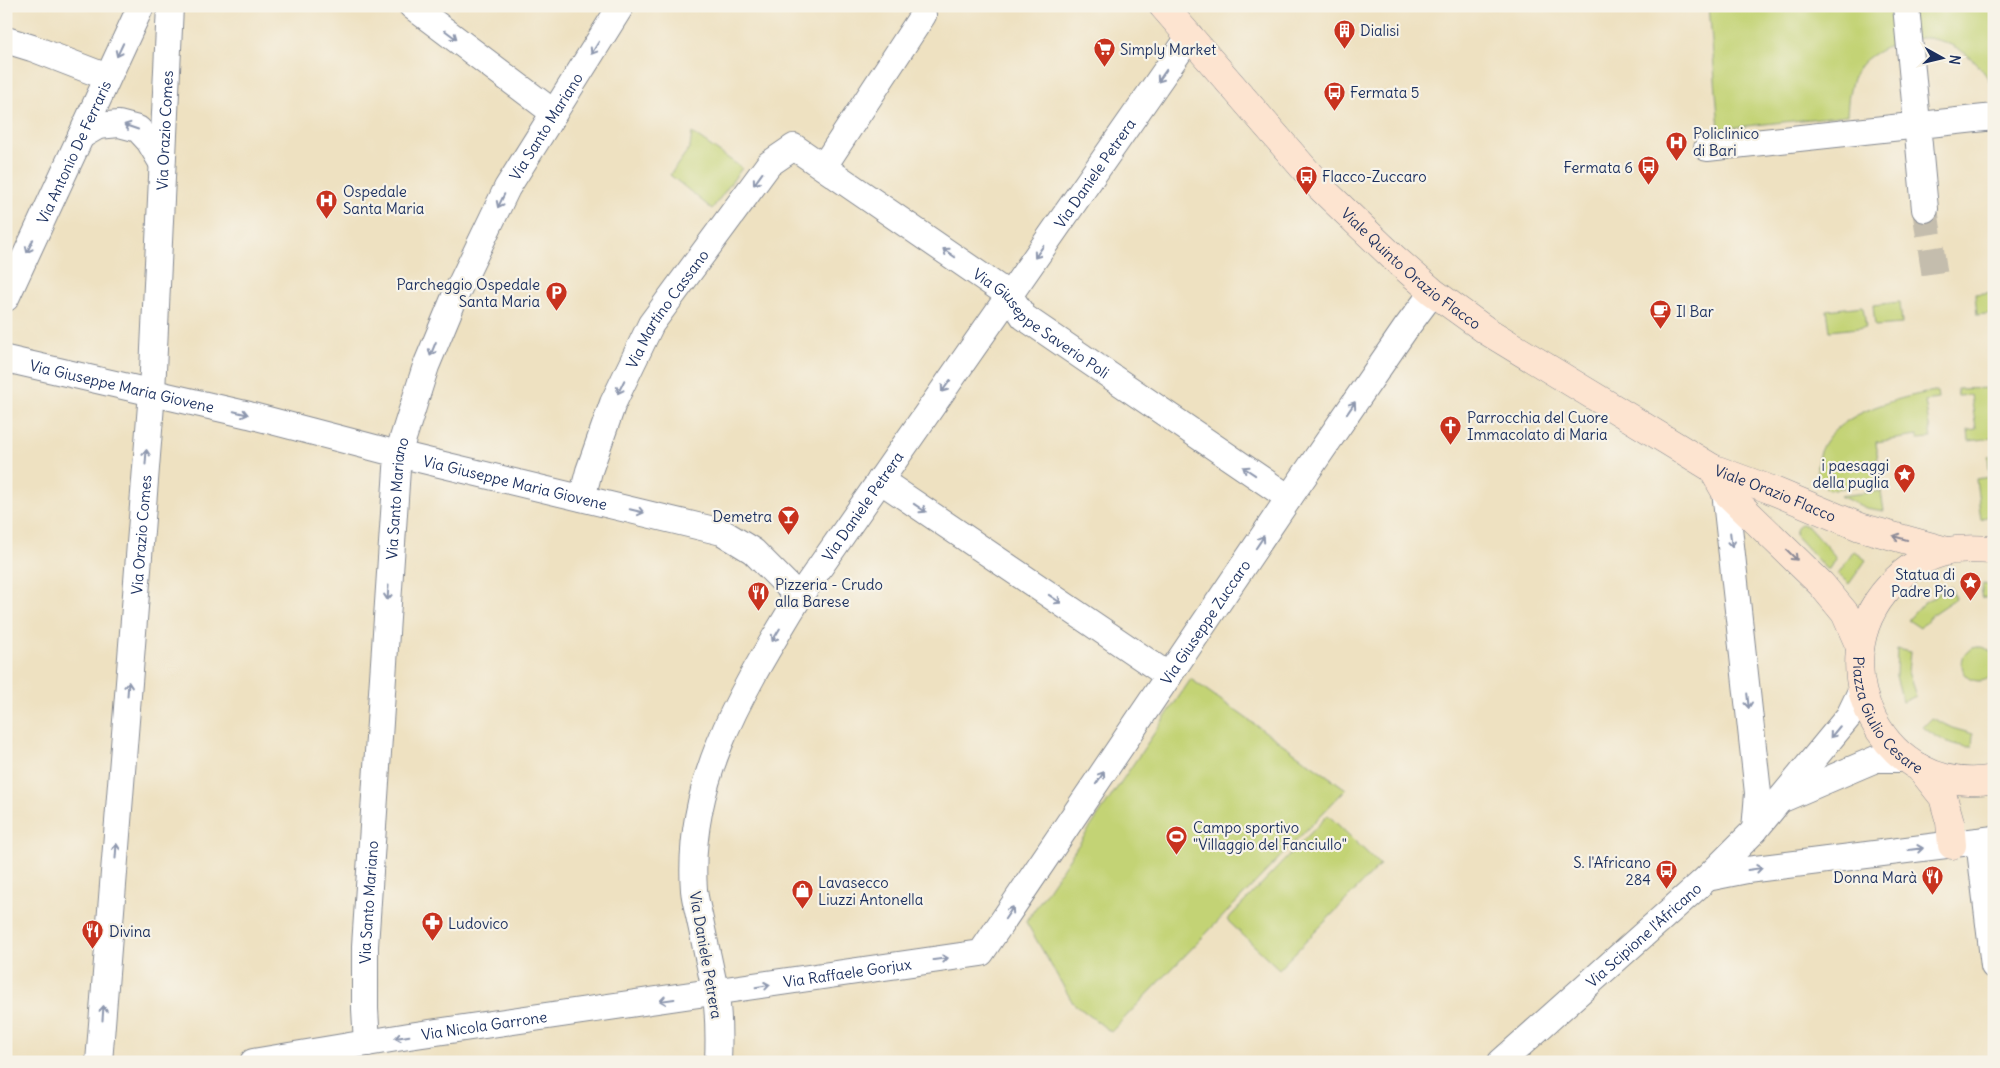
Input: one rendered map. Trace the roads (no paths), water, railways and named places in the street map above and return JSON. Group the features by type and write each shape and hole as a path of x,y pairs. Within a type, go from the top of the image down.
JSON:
{"street":[{"name":"Via Antonio De Ferraris","path":"6,298 141,6"},
{"name":"Via Orazio Comes","path":"99,1062 152,392 170,6"},
{"path":"412,6 554,112"},
{"name":"Via Santo Mariano","path":"368,1043 365,1009 366,936 398,454 426,366 456,294 507,188 621,6"},
{"name":"Viale Quinto Orazio Flacco","path":"1163,6 1321,188 1394,258 1433,292 1487,331 1719,480"},
{"path":"1906,6 1925,209"},
{"path":"824,166 922,15"},
{"name":"Via Daniele Petrera","path":"718,1062 719,1033 715,993 694,891 695,827 705,784 716,750 733,712 799,597 1190,36"},
{"path":"6,40 32,48 107,78"},
{"path":"1707,148 1994,118"},
{"path":"81,136 98,126 120,124 138,129 162,163"},
{"name":"Via Giuseppe Saverio Poli","path":"794,147 1009,295 1024,317 1289,498"},
{"name":"Via Martino Cassano","path":"582,498 589,471 613,403 651,324 769,164 794,147"},
{"name":"Via Giuseppe Zuccaro","path":"981,953 1289,498 1406,328 1433,292"},
{"name":"Via Giuseppe Maria Giovene","path":"6,359 249,415 398,454 722,532 753,551 799,597"},
{"path":"880,480 1169,676"},
{"path":"1719,480 1758,793 1755,830"},
{"name":"Viale Orazio Flacco","path":"1719,480 1769,489 1860,527 1947,551"},
{"name":"Viale Orazio Flacco","path":"1719,480 1821,584 1845,612 1860,646"},
{"name":"Piazza Giulio Cesare","path":"1994,550 1964,549 1947,551 1922,561 1899,576 1880,596 1867,620 1860,646 1858,669 1861,691 1870,717 1886,740 1913,764 1949,779 1980,782 1994,779"},
{"name":"Via Scipione l'Africano","path":"1501,1062 1707,878 1755,830 1849,716 1861,691"},
{"name":"Via Scipione l'Africano","path":"1780,801 1876,759 1913,764"},
{"path":"1913,764 1943,797 1950,822 1952,844"},
{"path":"1707,878 1747,870 1987,840 1994,966"},
{"name":"Via Raffaele Gorjux","path":"715,993 981,953"},
{"name":"Via Nicola Garrone","path":"253,1062 368,1043 715,993"}],"tunnel":[{"path":"1925,209 1935,277"}],"place":[{"name":"Dialisi","path":"1344,49"},
{"name":"Simply Market","path":"1104,68"},
{"name":"Fermata 5","path":"1334,111"},
{"name":"Policlinico di Bari","path":"1677,161"},
{"name":"Fermata 6","path":"1649,186"},
{"name":"Flacco-Zuccaro","path":"1306,195"},
{"name":"Ospedale Santa Maria","path":"327,219"},
{"name":"Parcheggio Ospedale Santa Maria","path":"556,312"},
{"name":"Il Bar","path":"1660,330"},
{"name":"Parrocchia del Cuore Immacolato di Maria","path":"1451,445"},
{"name":"i paesaggi della puglia","path":"1905,493"},
{"name":"Demetra","path":"788,535"},
{"name":"Statua di Padre Pio","path":"1971,602"},
{"name":"Pizzeria - Crudo alla Barese","path":"759,612"},
{"name":"Campo sportivo \"Villaggio del Fanciullo\"","path":"1177,855"},
{"name":"S. l'Africano 284","path":"1667,890"},
{"name":"Donna Marà","path":"1933,896"},
{"name":"Lavasecco Liuzzi Antonella","path":"802,910"},
{"name":"Ludovico","path":"432,942"},
{"name":"Divina","path":"93,950"}]}
